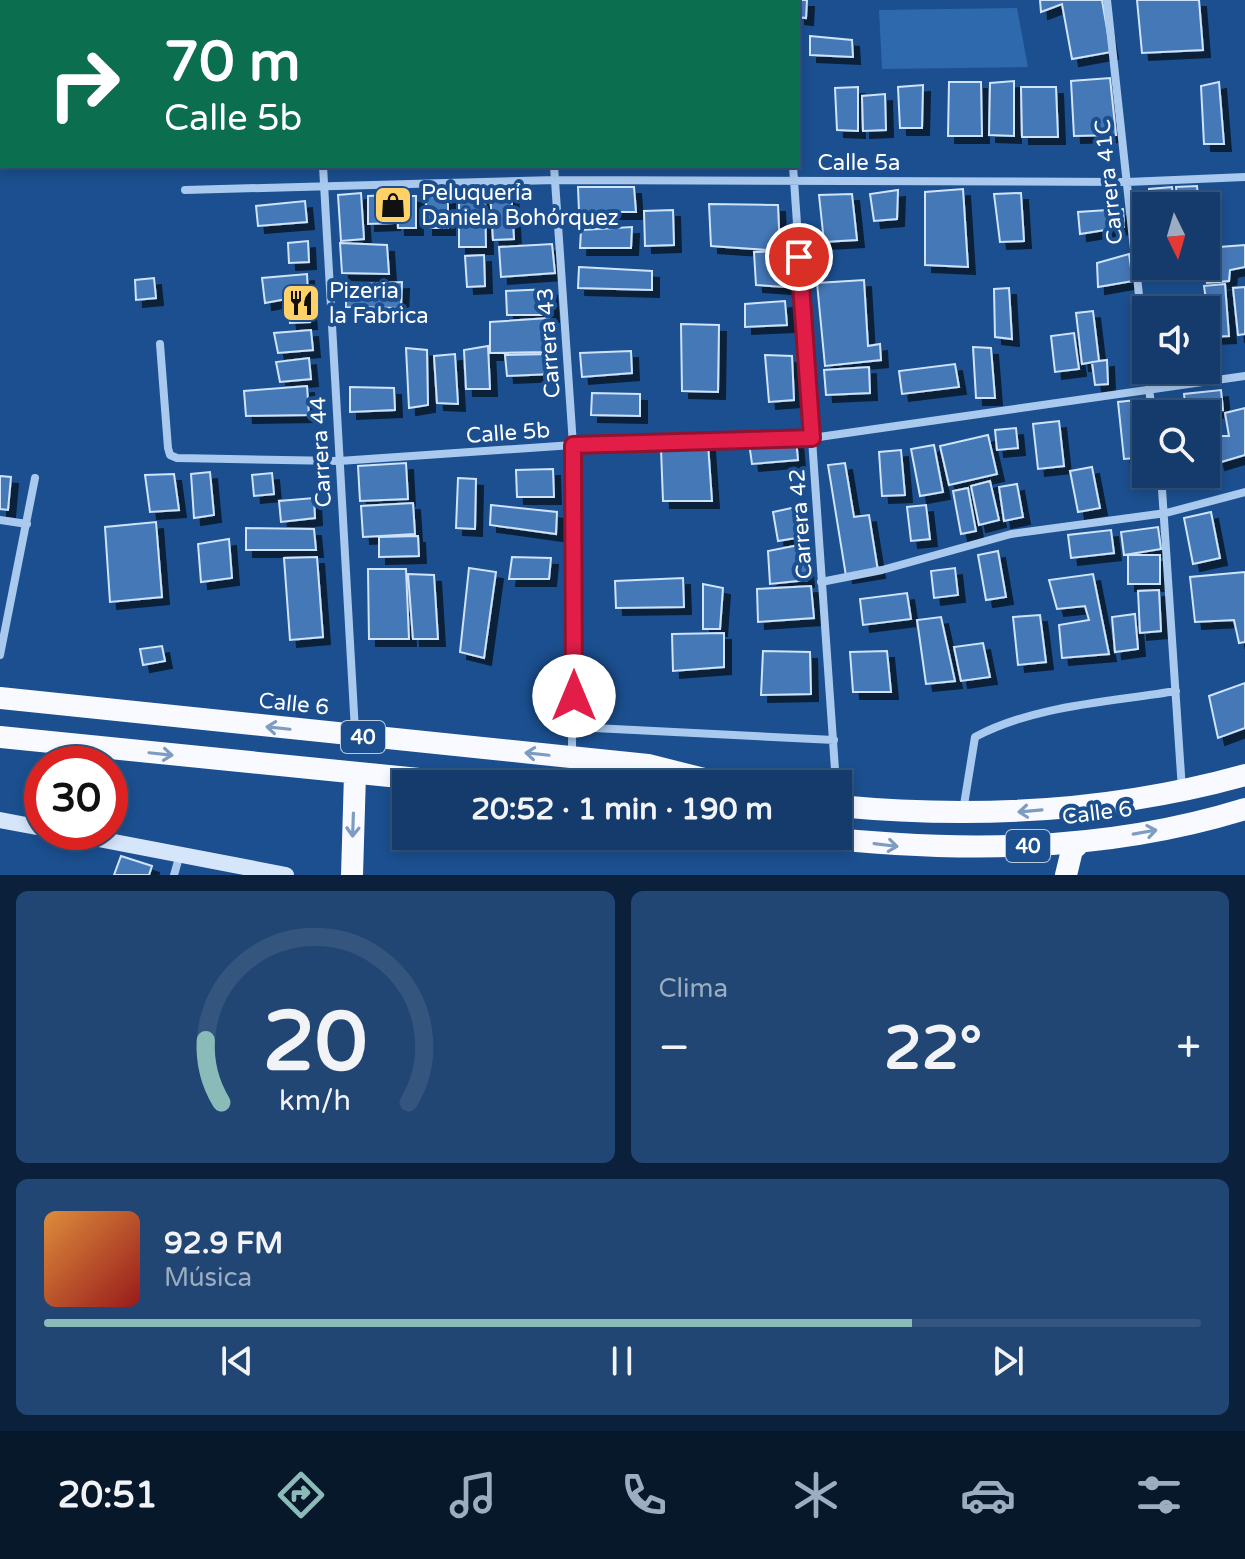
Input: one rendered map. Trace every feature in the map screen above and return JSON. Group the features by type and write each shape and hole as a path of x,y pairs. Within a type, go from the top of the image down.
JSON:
{"highway":[{"name":"Calle 6","path":"0,698 648,765 668,770"},
{"name":"40","path":"0,737 392,777"},
{"path":"352,875 355,774"},
{"name":"Calle 6","path":"852,807 1018,812 1113,803 1182,791 1245,775"},
{"name":"Calle 6","path":"852,841 906,847 993,848 1081,842 1143,833 1245,809"},
{"path":"1066,875 1072,850 1081,842"}],"main road":[{"path":"0,820 24,825"},
{"path":"128,844 286,875"}],"street":[{"name":"Carrera 41C","path":"1107,0 1139,296"},
{"name":"Carrera 44","path":"323,168 355,736"},
{"name":"Carrera 43","path":"554,168 573,445 572,757"},
{"name":"Carrera 42","path":"793,168 835,770"},
{"name":"Calle 5a","path":"185,190 556,180 1127,182 1245,177"},
{"name":"Calle 5b","path":"160,344 170,455 177,458 339,461 573,445 812,438 1245,376"},
{"path":"1148,384 1150,400"},
{"path":"0,655 35,478"},
{"path":"1163,488 1182,791"},
{"path":"821,582 882,570 1011,534 1166,513 1245,492"},
{"path":"0,520 27,524"},
{"path":"963,812 975,737 1001,723 1042,713 1176,691"},
{"path":"574,727 834,740"},
{"path":"174,875 180,854"}],"shaded area":[{"path":"1017,8 1028,67 882,69 879,10"}],"building":[{"path":"800,0 807,0 806,18 800,17"},
{"path":"1040,0 1102,0 1111,52 1072,59 1062,4 1041,12"},
{"path":"1137,0 1199,0 1203,50 1142,53"},
{"path":"810,36 852,40 853,57 810,55"},
{"path":"1110,78 1116,135 1074,136 1071,81"},
{"path":"1014,81 1014,136 989,135 990,83"},
{"path":"949,82 981,82 982,136 948,136"},
{"path":"1219,82 1224,144 1204,144 1201,86"},
{"path":"923,85 922,128 900,128 898,87"},
{"path":"858,87 858,131 837,130 835,88"},
{"path":"1021,87 1056,87 1058,137 1022,137"},
{"path":"885,94 886,130 863,131 862,96"},
{"path":"1197,186 1198,192 1177,192 1176,187"},
{"path":"578,187 634,187 636,212 579,212"},
{"path":"1172,187 1173,192 1149,192 1149,189"},
{"path":"511,189 514,239 493,240 490,191"},
{"path":"963,189 968,267 925,265 925,192"},
{"path":"898,190 897,219 874,221 870,194"},
{"path":"361,193 364,239 341,241 338,195"},
{"path":"1021,193 1024,241 1000,242 994,194"},
{"path":"852,194 857,240 824,242 819,195"},
{"path":"392,195 393,223 368,224 368,196"},
{"path":"397,196 416,196 416,228 398,228"},
{"path":"426,197 448,197 448,228 426,228"},
{"path":"459,198 485,198 486,247 459,247"},
{"path":"305,201 307,222 258,226 256,206"},
{"path":"709,204 778,205 780,251 711,246"},
{"path":"1123,209 1124,227 1080,234 1078,212"},
{"path":"673,210 674,245 645,246 644,211"},
{"path":"632,227 631,248 580,248 581,230"},
{"path":"308,241 309,262 289,263 288,243"},
{"path":"340,243 387,245 389,274 342,273"},
{"path":"552,244 555,273 501,277 499,247"},
{"path":"1245,245 1245,267 1230,270 1229,281 1207,283 1207,280 1220,280 1220,247"},
{"path":"781,251 784,287 756,285 754,252"},
{"path":"1129,254 1133,281 1098,287 1097,263"},
{"path":"484,255 485,286 467,287 465,256"},
{"path":"579,267 652,271 652,290 578,288"},
{"path":"307,274 308,295 265,303 262,278"},
{"path":"154,278 156,298 136,300 135,280"},
{"path":"864,280 868,346 880,344 881,360 825,366 817,283"},
{"path":"402,282 401,308 346,307 346,285"},
{"path":"1225,284 1229,336 1220,336 1220,296 1205,296 1204,286"},
{"path":"1245,287 1245,334 1238,335 1233,288"},
{"path":"1009,288 1012,339 995,337 994,289"},
{"path":"550,289 552,315 507,315 506,291"},
{"path":"308,301 310,322 290,323 288,303"},
{"path":"785,301 787,325 745,327 745,304"},
{"path":"1093,311 1099,361 1082,364 1076,313"},
{"path":"549,318 550,352 490,353 490,322"},
{"path":"681,324 719,325 718,392 682,391"},
{"path":"311,330 313,350 278,353 274,333"},
{"path":"1074,333 1079,369 1055,372 1051,336"},
{"path":"488,346 490,389 466,389 464,350"},
{"path":"973,347 991,348 995,398 976,398"},
{"path":"406,348 427,350 428,405 409,408"},
{"path":"631,351 632,373 582,377 580,353"},
{"path":"455,354 458,404 437,403 434,356"},
{"path":"552,354 553,374 507,376 505,355"},
{"path":"765,355 792,356 794,400 769,402"},
{"path":"309,358 311,379 280,382 276,362"},
{"path":"1107,360 1108,384 1095,385 1092,362"},
{"path":"955,364 959,387 902,394 899,371"},
{"path":"869,367 870,393 826,395 824,370"},
{"path":"307,386 309,415 246,416 244,391"},
{"path":"350,387 394,388 395,410 350,412"},
{"path":"1221,390 1223,410 1220,410 1220,400 1185,400 1184,394"},
{"path":"592,393 640,394 640,416 591,415"},
{"path":"1132,400 1132,458 1124,459 1118,402"},
{"path":"1245,408 1245,455 1220,462 1220,436 1229,436 1225,413"},
{"path":"1059,421 1064,466 1038,469 1033,424"},
{"path":"1016,428 1018,448 997,450 995,430"},
{"path":"988,435 997,474 949,485 940,446"},
{"path":"796,439 798,460 752,464 749,443"},
{"path":"708,444 712,501 663,501 661,449"},
{"path":"934,445 943,492 920,496 911,449"},
{"path":"901,450 905,495 882,496 879,452"},
{"path":"406,463 408,499 360,501 358,466"},
{"path":"845,463 854,517 869,515 878,571 846,576 828,465"},
{"path":"1092,467 1100,508 1078,512 1070,471"},
{"path":"553,469 554,497 517,497 516,470"},
{"path":"210,472 214,515 194,518 191,474"},
{"path":"272,473 274,494 254,496 252,475"},
{"path":"174,474 179,510 150,512 145,475"},
{"path":"0,476 11,477 8,510 0,509"},
{"path":"458,478 476,479 475,529 456,528"},
{"path":"990,481 999,520 979,525 971,486"},
{"path":"1017,484 1023,517 1004,521 999,487"},
{"path":"968,488 976,531 961,534 953,491"},
{"path":"314,498 315,518 281,522 279,501"},
{"path":"413,503 415,534 363,537 361,506"},
{"path":"491,505 557,512 556,534 490,525"},
{"path":"926,505 930,539 911,541 907,507"},
{"path":"801,506 802,537 778,541 773,512"},
{"path":"1211,512 1220,558 1193,564 1184,518"},
{"path":"156,522 162,597 110,602 105,527"},
{"path":"1158,527 1161,549 1124,555 1121,532"},
{"path":"246,528 314,529 316,550 246,550"},
{"path":"1111,530 1114,553 1071,558 1068,535"},
{"path":"418,536 419,556 379,557 379,537"},
{"path":"229,539 232,578 201,582 198,544"},
{"path":"804,544 807,580 770,584 768,551"},
{"path":"998,551 1006,597 986,600 978,555"},
{"path":"1128,555 1160,555 1160,584 1128,584"},
{"path":"317,557 323,637 290,640 284,558"},
{"path":"512,557 551,558 549,579 509,579"},
{"path":"469,568 496,572 484,658 460,652"},
{"path":"955,568 958,595 934,598 931,571"},
{"path":"368,569 406,569 409,639 369,639"},
{"path":"1245,572 1245,642 1239,643 1234,620 1195,622 1190,577"},
{"path":"408,574 434,575 438,639 413,639"},
{"path":"1093,574 1109,654 1062,658 1059,625 1089,620 1085,606 1057,609 1049,580"},
{"path":"683,578 684,607 616,608 615,581"},
{"path":"703,584 723,588 720,629 703,629"},
{"path":"811,586 814,618 758,622 757,589"},
{"path":"1159,590 1161,631 1140,633 1138,591"},
{"path":"907,593 911,619 863,625 860,599"},
{"path":"1135,614 1138,649 1115,652 1112,617"},
{"path":"1040,615 1046,662 1018,665 1013,617"},
{"path":"941,617 955,681 926,684 917,620"},
{"path":"724,633 724,667 673,671 672,634"},
{"path":"983,643 990,677 961,681 954,647"},
{"path":"162,646 165,661 143,665 140,649"},
{"path":"763,651 810,652 811,694 761,695"},
{"path":"887,651 891,692 853,692 850,652"},
{"path":"1245,683 1245,728 1218,738 1209,696"},
{"path":"121,856 152,866 149,875 114,875"}],"place":[{"name":"Peluquería Daniela Bohórquez","path":"393,205"},
{"name":"Pizeria la Fabrica","path":"301,303"}],"route":[{"path":"574,696 573,445 812,438 799,257"}]}
